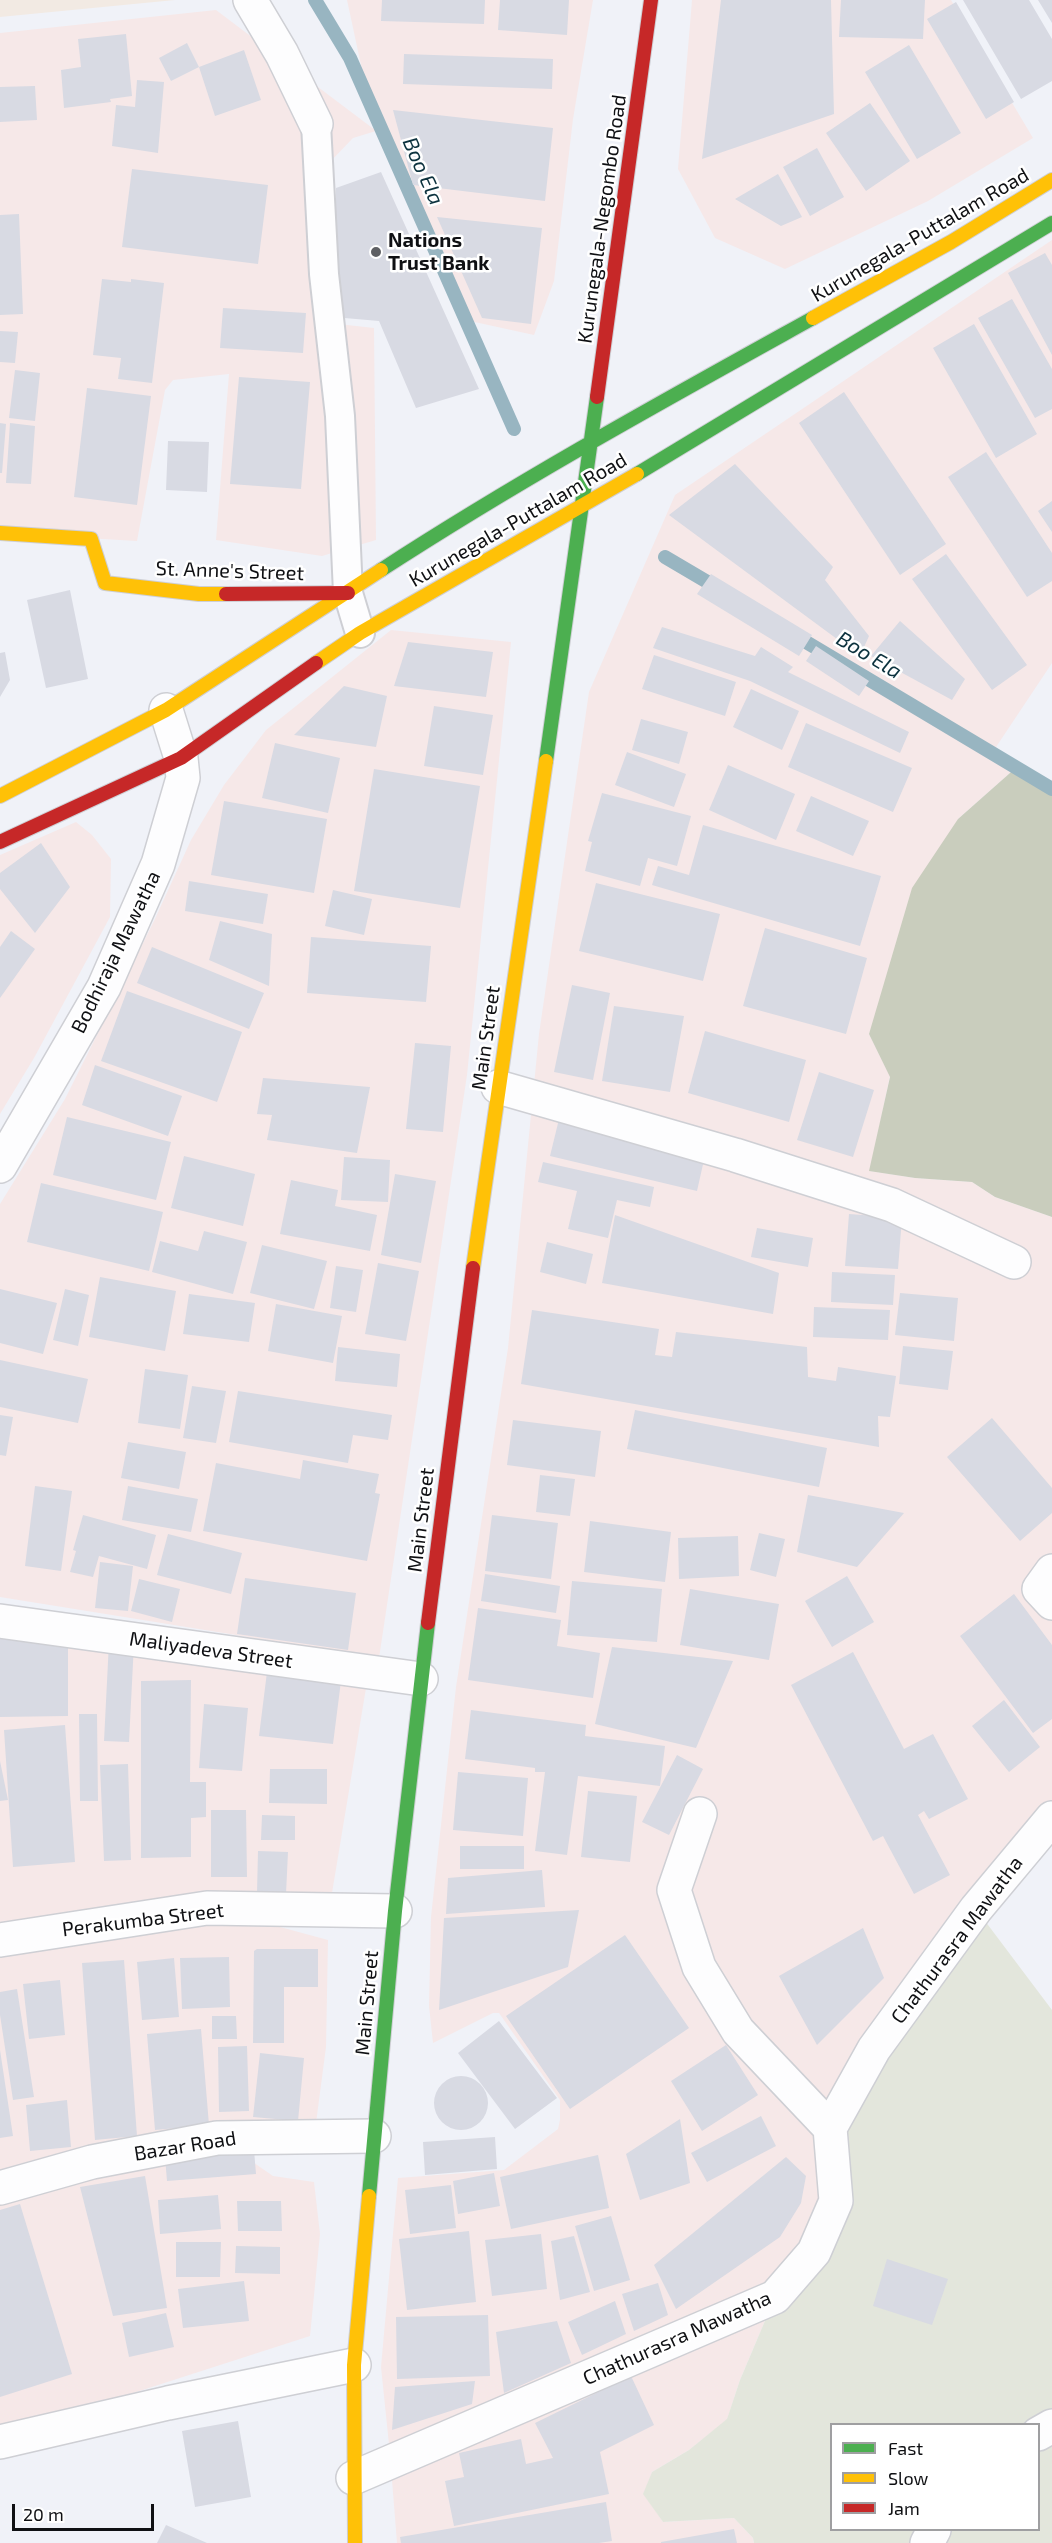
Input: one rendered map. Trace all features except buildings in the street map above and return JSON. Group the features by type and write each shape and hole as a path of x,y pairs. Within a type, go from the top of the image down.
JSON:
{"main road":[{"name":"Kurunegala-Negombo Road","path":"582,507 651,0"},
{"name":"Kurunegala-Puttalam Road","path":"0,796 166,710 452,524 590,442 951,242 1052,180"},
{"name":"Kurunegala-Puttalam Road","path":"0,842 181,758 360,633 582,507 1052,223"},
{"name":"Main Street","path":"355,2543 354,2365 395,1911 462,1343 582,507"},
{"name":"St. Anne's Street","path":"0,533 91,539 105,583 199,594 348,593"}],"street":[{"path":"250,0 282,54 316,124"},
{"name":"Bodhiraja Mawatha","path":"0,1166 104,987 154,875 183,778 181,758 166,710"},
{"path":"498,1087 735,1155 892,1205 1014,1262"},
{"path":"1052,1571 1039,1589 1052,1603"},
{"name":"Maliyadeva Street","path":"0,1621 421,1679"},
{"path":"700,1814 674,1890 699,1967 738,2031 830,2128"},
{"name":"Chathurasra Mawatha","path":"353,2478 775,2297 814,2252 836,2201 830,2128 874,2049 976,1909 1052,1818"},
{"name":"Perakumba Street","path":"0,1940 207,1908 395,1911"},
{"name":"Bazar Road","path":"0,2188 92,2162 217,2138 374,2136"},
{"path":"0,2442 168,2403 354,2365"}],"lane":[{"path":"316,124 324,274 340,416 348,593 360,633"}],"shaded area":[{"path":"0,0 175,0 0,17"},
{"path":"347,0 593,0 573,119 554,281 534,335 470,321 376,131 353,138 329,163 329,323 374,328 376,540 322,556 216,540 229,374 173,380 165,390 137,541 0,533 0,33 216,10 375,130"},
{"path":"692,0 951,0 1033,138 928,201 785,269 715,238 678,169"},
{"path":"1052,240 1052,663 996,747 1019,765 958,819 869,1034 890,1076 870,1171 915,1178 972,1182 995,1197 1052,1217 1052,1818 976,1909 836,2201 775,2297 740,2380 727,2420 689,2450 652,2472 644,2494 663,2522 734,2518 753,2538 754,2543 397,2543 392,2480 552,2393 390,2454 381,2367 398,2178 504,2170 558,2129 560,2120 560,2100 499,2013 493,2013 433,2043 429,2006 431,1917 456,1687 508,1348 539,1034 589,692 675,495"},
{"path":"391,630 511,642 467,1075 379,1658 0,1597 0,1204 65,1099 154,921 191,840 224,785 266,730"},
{"path":"76,822 92,835 111,859 110,917 34,1058 0,1114 0,855"},
{"path":"0,1629 367,1682 332,1893 210,1908 328,1940 326,2047 316,2123 218,2138 273,2176 314,2182 320,2234 310,2336 0,2436"},
{"path":"976,1909 1052,2010 1052,2543 754,2543 753,2538 734,2518 663,2522 643,2494 652,2472 689,2450 727,2419 740,2380 775,2297 814,2252 830,2128"}],"green space":[{"path":"1019,765 1052,788 1052,1217 995,1197 972,1182 915,1178 869,1171 890,1077 869,1034 912,888 958,819"}],"waterway":[{"name":"Boo Ela","path":"315,0 350,58 514,429"},
{"name":"Boo Ela","path":"665,557 721,590"},
{"name":"Boo Ela","path":"791,633 1052,789"}],"traffic: fast":[{"path":"637,474 1052,223"},
{"path":"381,570 541,472 813,318"},
{"path":"546,761 597,397"},
{"path":"369,2196 395,1911 428,1623"}],"traffic: slow":[{"path":"813,318 951,242 1052,180"},
{"path":"316,663 360,633 637,474"},
{"path":"0,533 91,539 105,583 199,594 226,594"},
{"path":"0,796 166,710 381,570"},
{"path":"473,1268 546,761"},
{"path":"355,2543 354,2365 369,2196"}],"traffic: jam":[{"path":"597,397 651,0"},
{"path":"226,594 348,593"},
{"path":"0,842 181,758 316,663"},
{"path":"428,1623 473,1268"}],"place":[{"name":"Nations Trust Bank","path":"376,252"}]}
